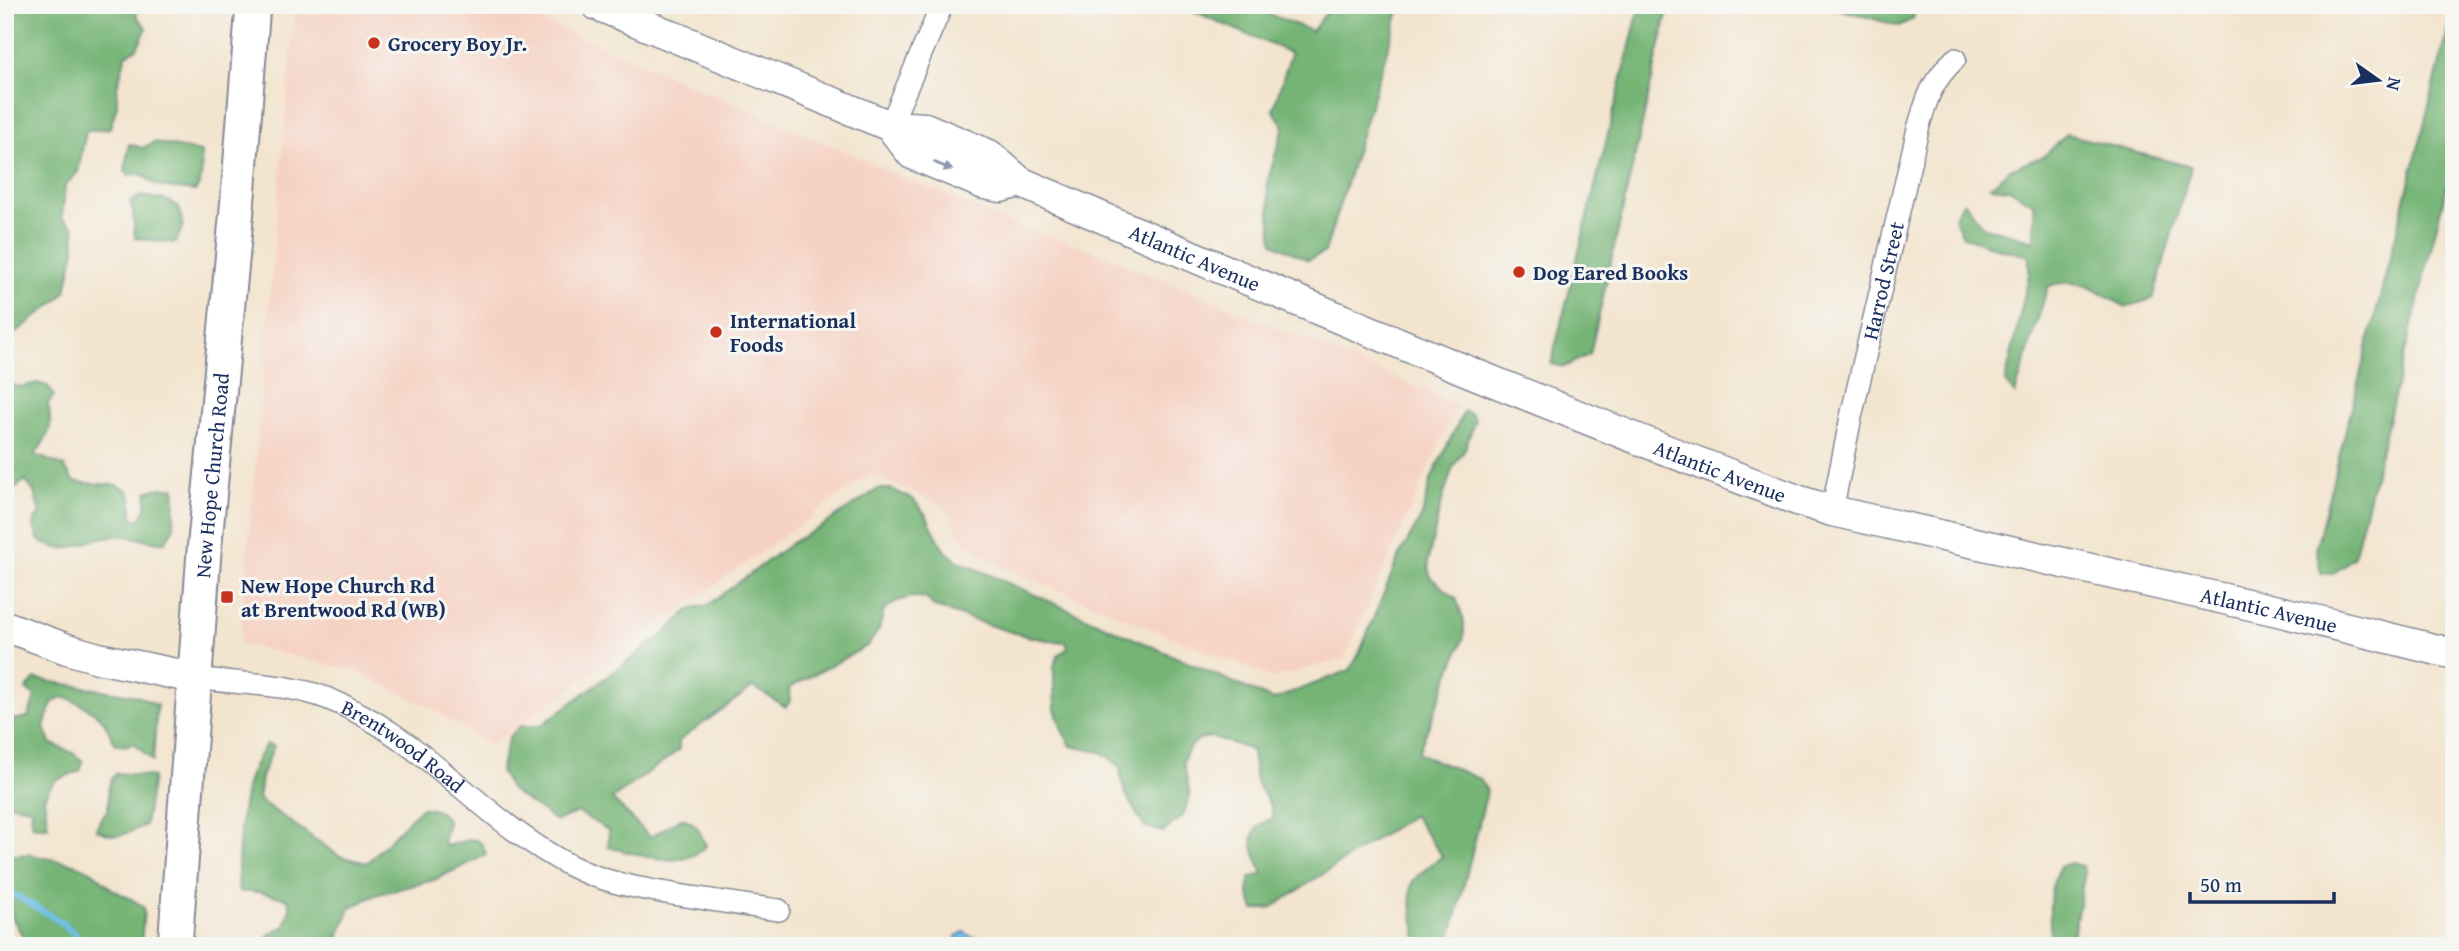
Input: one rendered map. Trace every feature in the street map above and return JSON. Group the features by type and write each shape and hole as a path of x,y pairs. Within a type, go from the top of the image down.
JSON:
{"main road":[{"name":"New Hope Church Road","path":"175,946 204,552 237,209 253,5"},
{"name":"Atlantic Avenue","path":"597,5 890,126 912,154 984,184 1001,187 1020,182 1515,392 1800,501 1832,511 2278,611 2454,654"},
{"name":"Brentwood Road","path":"5,626 98,658 195,678"}],"street":[{"path":"890,126 942,5"},
{"name":"Harrod Street","path":"1832,511 1848,429 1918,129 1927,97 1936,78 1955,59"},
{"name":"Brentwood Road","path":"195,678 309,692 363,714 399,736 500,819 572,867 641,888 779,910"}],"shaded area":[{"path":"295,5 506,5 1022,228 1095,251 1457,404 1344,659 1272,678 1003,567 963,542 946,507 870,474 490,746 438,712 359,672 240,643"}],"green space":[{"path":"5,5 136,5 137,17 147,28 137,48 126,55 110,128 86,131 78,172 65,186 62,218 74,227 75,249 66,291 5,341"},
{"path":"1179,5 1246,5 1312,31 1332,5 1401,5 1325,252 1308,260 1273,243 1267,183 1284,126 1273,110 1291,53"},
{"path":"1640,5 1669,5 1590,354 1564,367 1551,364"},
{"path":"1824,5 1917,5 1913,19 1899,26"},
{"path":"2454,8 2454,157 2354,557 2333,574 2321,573 2316,547"},
{"path":"2067,134 2191,167 2153,299 2125,307 2079,284 2059,283 2048,286 2015,394 2005,382 2029,275 2029,256 1963,236 1954,217 1964,202 1984,227 2034,241 2034,204 2009,189 1990,187 2010,169 2044,156"},
{"path":"154,142 201,152 201,178 195,191 158,186 141,175 129,175 125,172 129,144 143,148"},
{"path":"141,196 166,200 179,207 183,227 175,243 135,238 130,202"},
{"path":"37,383 48,386 54,396 48,403 49,431 35,455 64,466 74,482 116,485 128,490 132,501 132,518 140,520 146,508 147,492 159,488 175,488 174,527 165,542 110,536 62,548 39,541 33,523 40,513 34,492 25,480 16,488 5,490 5,384 20,387"},
{"path":"1464,411 1471,414 1475,420 1464,451 1453,467 1440,507 1428,561 1430,577 1456,598 1464,621 1464,637 1418,753 1480,779 1487,791 1449,946 1419,946 1412,912 1411,886 1419,874 1442,856 1413,815 1271,908 1254,910 1248,892 1250,878 1263,874 1252,842 1253,836 1262,823 1272,818 1272,813 1256,780 1251,750 1213,737 1199,739 1189,748 1183,761 1190,795 1183,816 1163,832 1145,827 1125,791 1120,766 1101,752 1071,746 1062,730 1055,709 1054,666 1058,655 1068,648 1066,642 1000,629 935,607 926,598 912,597 897,601 884,610 879,630 867,646 789,688 790,701 786,707 753,687 679,741 679,750 612,799 650,837 681,818 691,822 700,832 706,846 696,854 672,860 659,859 608,847 609,831 578,812 556,821 511,790 500,771 509,737 520,726 540,726 663,635 687,612 708,605 793,542 878,489 891,489 913,499 926,515 944,550 958,561 1273,700 1350,670 1399,556 1422,516 1431,479"},
{"path":"35,679 138,696 157,705 153,761 134,743 115,743 101,718 83,705 62,697 52,703 44,727 50,743 73,753 83,761 80,771 56,780 44,798 48,827 32,825 31,808 5,804 5,736 12,720 28,717 35,697 26,689"},
{"path":"266,744 274,746 261,777 258,799 339,856 367,863 421,808 437,810 446,818 448,822 443,842 447,846 476,840 484,848 486,855 434,880 375,895 350,908 335,946 259,946 271,933 285,926 290,908 288,899 259,892 239,892 239,849 244,797 251,773"},
{"path":"117,773 153,777 145,825 127,833 110,835 96,829 108,810 109,786"},
{"path":"29,854 82,867 144,908 141,946 28,946 5,904 5,856"},
{"path":"2071,863 2083,867 2084,877 2071,946 2051,946 2050,905 2053,885 2060,866"}],"water":[{"path":"964,932 986,940 991,946 956,946 956,936"}],"waterway":[{"path":"5,889 61,922 89,946"}],"place":[{"name":"Grocery Boy Jr.","path":"374,43"},
{"name":"Dog Eared Books","path":"1519,272"},
{"name":"International Foods","path":"716,332"},
{"name":"New Hope Church Rd at Brentwood Rd (WB)","path":"227,597"}]}
